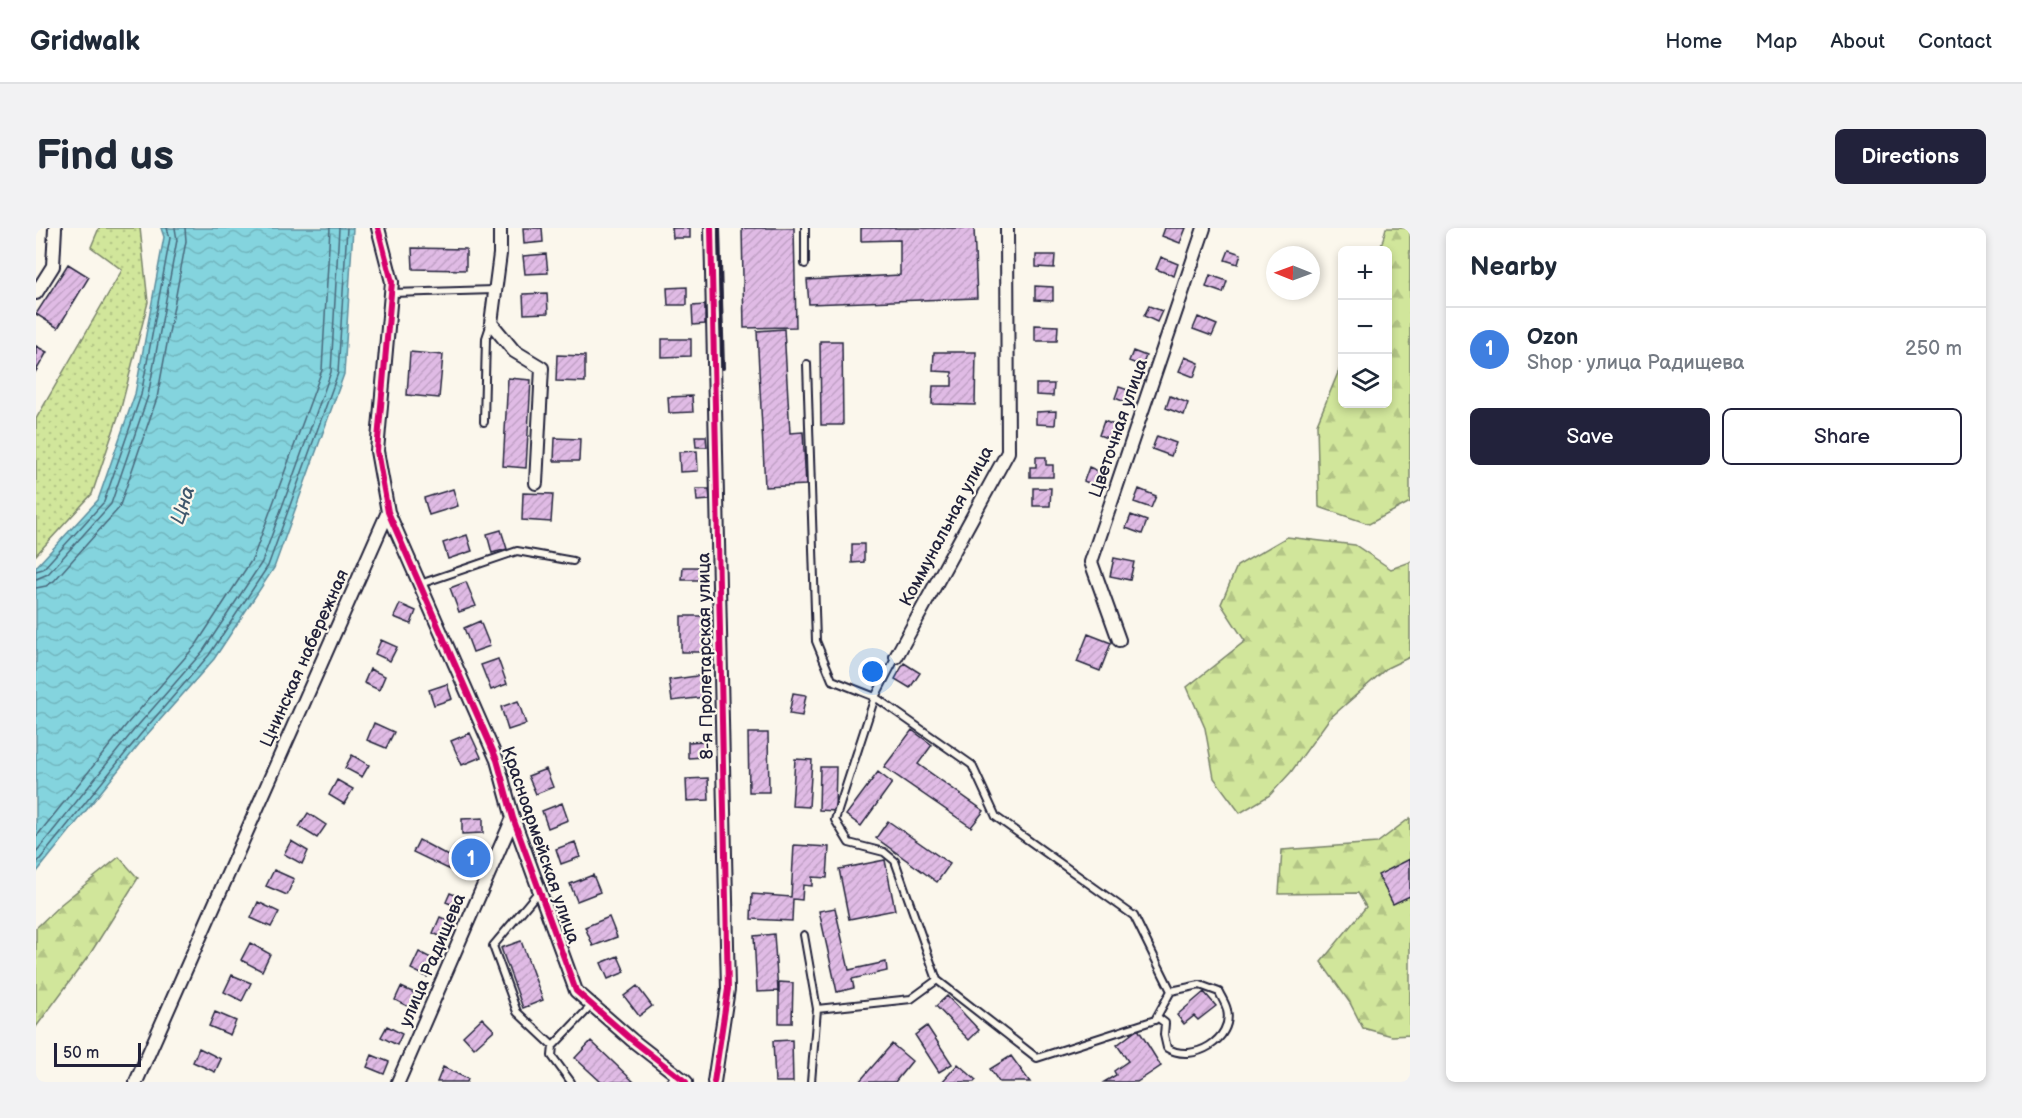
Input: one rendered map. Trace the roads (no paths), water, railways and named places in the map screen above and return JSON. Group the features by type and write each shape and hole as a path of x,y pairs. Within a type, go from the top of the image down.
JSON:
{"street":[{"path":"36,292 53,266 55,228"},
{"path":"378,228 392,282 377,451 388,512"},
{"path":"500,228 500,254 491,322 514,351 542,368 536,483"},
{"name":"8-я Пролетарская улица","path":"711,228 728,989 714,1082"},
{"name":"Коммунальная улица","path":"896,657 1008,452 1008,228"},
{"name":"Цветочная улица","path":"1119,640 1091,562 1204,228"},
{"name":"Красноармейская улица","path":"388,512 497,760 513,818 576,991 678,1080"},
{"name":"Цнинская набережная","path":"136,1082 388,512"},
{"name":"улица Радищева","path":"398,1082 513,818"}],"lane":[{"path":"805,228 805,264"},
{"path":"391,293 494,290"},
{"path":"484,422 486,338 491,322"},
{"path":"807,364 816,641 832,680 875,697 972,765 996,817 1134,916 1171,991"},
{"path":"420,585 517,551 573,561"},
{"path":"896,657 875,697 835,820 849,843 884,852 896,861 937,980 1037,1058 1155,1020 1171,991"},
{"path":"539,890 493,946 518,1012 553,1046"},
{"path":"804,935 817,1009 811,1082"},
{"path":"817,1009 911,999 937,980"},
{"path":"1157,1017 1165,1023 1164,1035 1167,1048 1177,1054 1195,1053 1214,1042 1226,1027 1227,1011 1219,992 1200,985 1171,991"},
{"path":"571,1082 552,1056 553,1046 592,1005"}],"water":[{"name":"Цна","path":"161,228 353,228 344,374 274,568 214,659 144,738 36,873 36,567 98,500 135,394 164,237"}],"railway":[{"path":"719,228 723,368"}],"place":[{"name":"Ozon","path":"471,858"}]}
